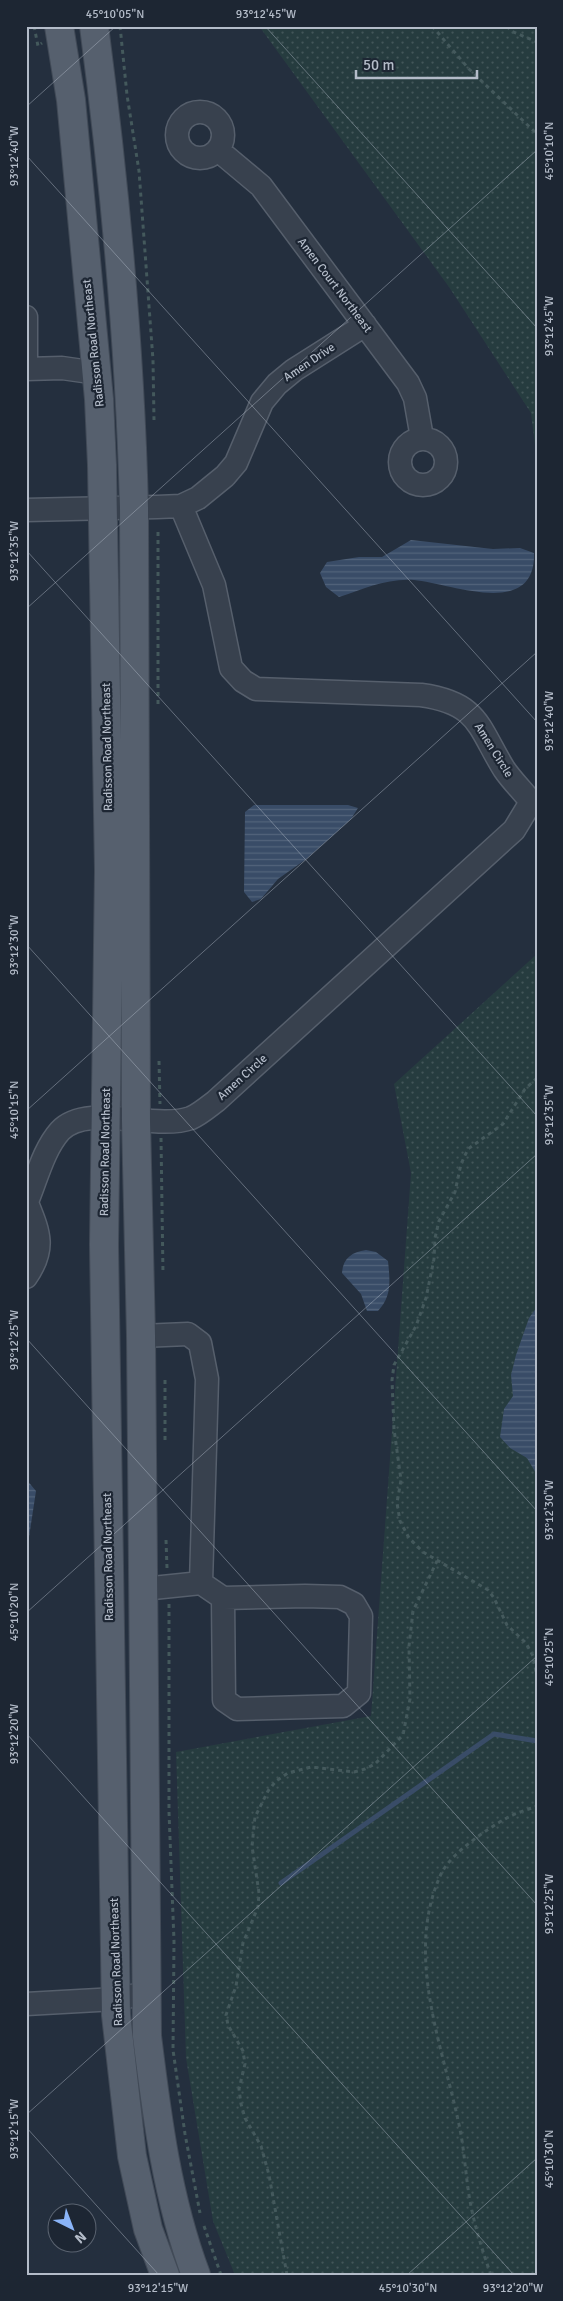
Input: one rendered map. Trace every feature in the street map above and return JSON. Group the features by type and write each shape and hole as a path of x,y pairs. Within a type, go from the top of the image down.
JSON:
{"main road":[{"name":"Radisson Road Northeast","path":"60,26 71,100 97,373 103,508 109,870 104,1245 116,1999 132,2156 148,2229 165,2275"},
{"name":"Radisson Road Northeast","path":"94,26 110,154 132,412 136,1120 148,2036 159,2130 182,2238 196,2275"}],"street":[{"name":"Amen Court Northeast","path":"218,150 261,186 408,382 415,398 422,438"},
{"path":"26,317 26,369 62,368 97,373"},
{"name":"Amen Drive","path":"26,510 181,506 210,490 236,463 251,422 262,402 277,384 294,370 365,326"},
{"name":"Amen Circle","path":"136,1120 175,1121 190,1118 216,1100 514,830 531,802 505,771 480,725 464,709 442,698 256,689 243,681 231,668 214,584 181,506"},
{"path":"26,1277 35,1265 39,1251 39,1231 26,1204 48,1150 59,1133 67,1124 87,1118 136,1120"},
{"path":"140,1336 188,1334 200,1343 208,1379 202,1583"},
{"path":"143,1589 202,1583 223,1598 340,1597 354,1604 360,1616 359,1693 343,1706 237,1709 224,1700 223,1598"},
{"path":"26,2004 116,1999 147,1993"}],"path":[{"path":"432,26 469,70 537,134"},
{"path":"507,26 518,35 537,42"},
{"path":"537,1078 526,1089 503,1124 468,1149 461,1164 455,1192 439,1221 434,1238 431,1280 423,1308 416,1326 394,1366 391,1402 400,1480 397,1503 400,1522 409,1538 437,1561 488,1590 494,1598 506,1625 526,1643 533,1656 537,1677"},
{"path":"160,1143 163,1284"},
{"path":"287,2275 269,2175 260,2146 245,2118 241,2104 239,2089 245,2064 243,2051 228,2025 226,2016 236,1986 243,1943 258,1907 259,1893 252,1846 255,1817 268,1791 276,1781 288,1773 312,1767 354,1772 365,1769 375,1764 403,1735 410,1698 409,1646 413,1611 437,1561"},
{"path":"169,1600 168,1812 174,1940 173,2050 185,2134 201,2218 221,2275"},
{"path":"491,2275 470,2196 458,2120 428,1989 425,1959 427,1926 434,1893 443,1870 453,1859 506,1818 537,1806"}],"green space":[{"path":"259,26 537,26 537,461 531,413 449,287"},
{"path":"537,954 537,2275 235,2275 213,2221 186,2058 176,1752 371,1716 411,1173 394,1084"}],"water":[{"path":"411,540 493,549 520,548 534,553 531,574 521,586 506,592 488,593 430,582 404,580 376,585 339,597 326,587 320,573 327,562 359,557 382,557"},
{"path":"254,805 348,805 358,808 351,819 305,860 278,879 261,899 252,902 244,892 245,812"},
{"path":"366,1250 376,1252 388,1261 388,1294 378,1311 367,1311 361,1294 342,1273 344,1263 349,1257 356,1252"},
{"path":"537,1307 537,1475 527,1458 510,1448 500,1437 504,1409 513,1396 511,1375 516,1355 529,1318"},
{"path":"26,1479 36,1491 26,1557"}],"waterway":[{"path":"281,1883 494,1734 537,1741"}]}
